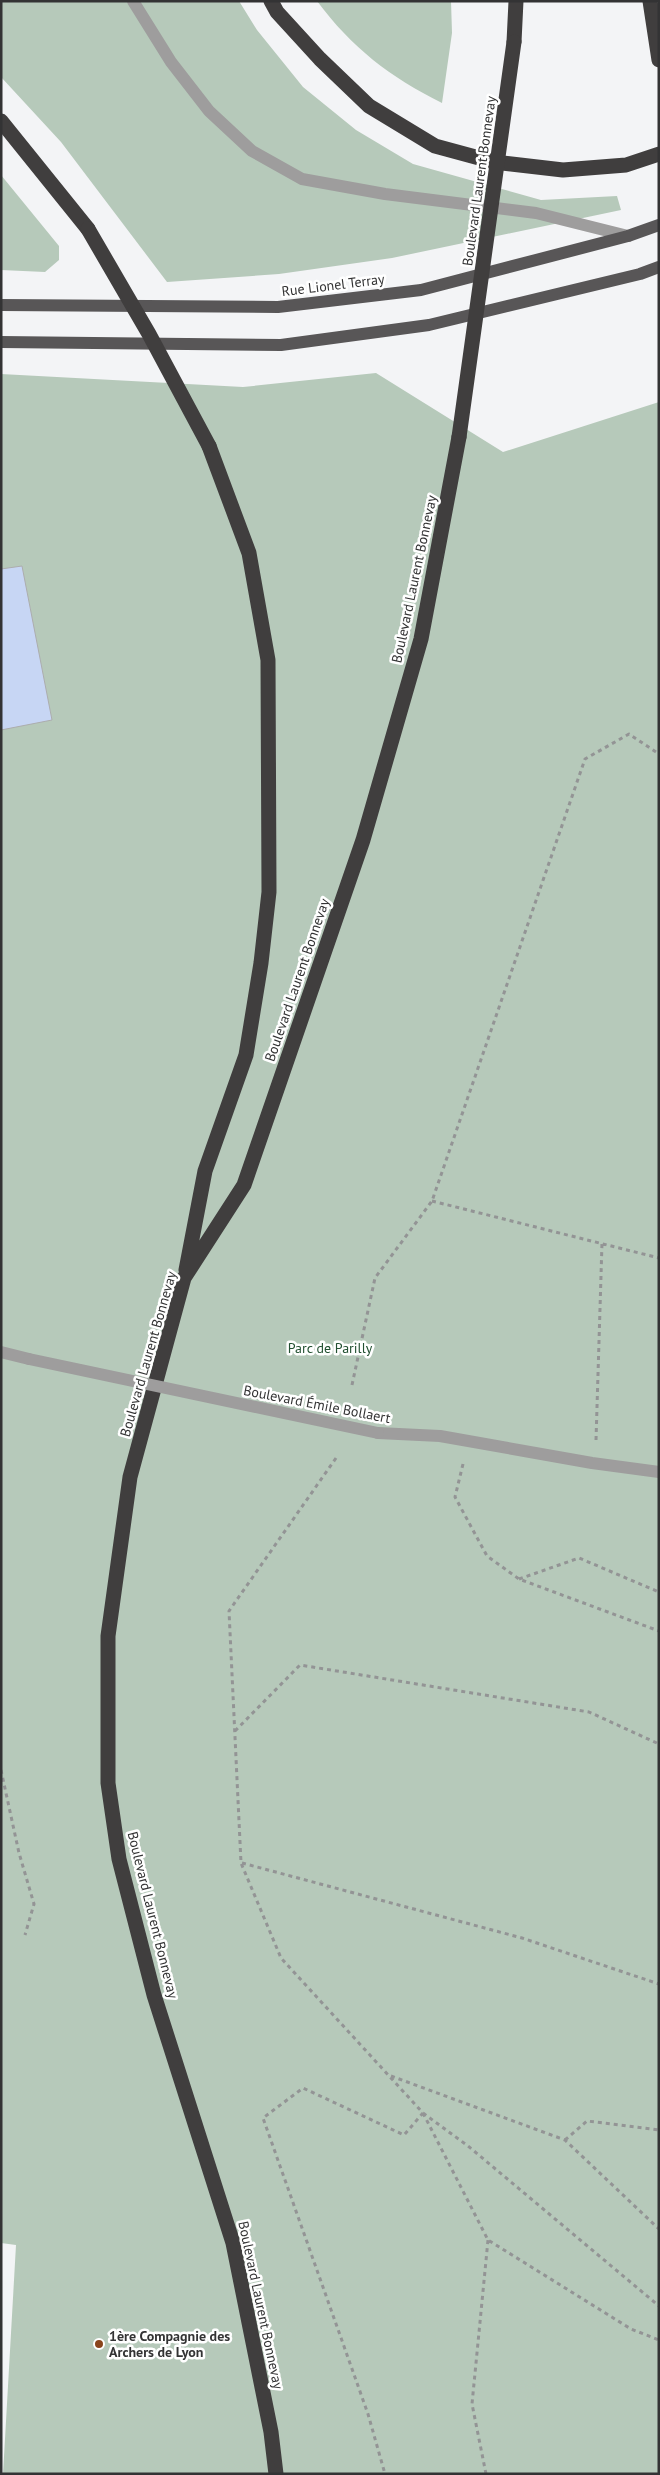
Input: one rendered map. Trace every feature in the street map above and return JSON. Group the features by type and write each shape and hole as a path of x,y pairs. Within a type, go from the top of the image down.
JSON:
{"highway":[{"path":"271,1 277,12 320,59 369,106 435,146 494,162 563,170 626,165 659,154"},
{"name":"Boulevard Laurent Bonnevay","path":"276,2474 270,2432 233,2243 154,1995 119,1859 108,1783 108,1636 130,1477 184,1278 244,1185 362,840 421,639 459,437 514,42 516,1"},
{"path":"650,1 659,60"},
{"path":"1,121 88,228 149,334 209,446 249,553 268,660 269,892 262,963 246,1055 204,1171 184,1278"}],"main road":[{"name":"Rue Lionel Terray","path":"1,305 278,308 421,290 628,236 659,225"},
{"path":"1,342 281,345 430,325 640,274 659,267"}],"lane":[{"path":"133,1 171,62 209,110 252,151 302,179 385,194 536,213 628,236"},
{"name":"Boulevard Émile Bollaert","path":"1,1352 378,1433 440,1436 469,1440 592,1463 659,1472"}],"path":[{"path":"352,1385 375,1278 432,1201 585,759 629,734 659,754"},
{"path":"432,1201 659,1258"},
{"path":"592,1463 596,1442 602,1243"},
{"path":"469,1440 456,1497 487,1556 519,1579 659,1631"},
{"path":"336,1458 229,1611 241,1863 280,1958 423,2113 468,2146 659,2306"},
{"path":"519,1579 579,1558 659,1592"},
{"path":"234,1731 300,1665 590,1712 659,1744"},
{"path":"1,1770 17,1845 34,1904 25,1935"},
{"path":"241,1863 522,1938 659,1984"},
{"path":"389,2076 565,2140 659,2228"},
{"path":"385,2474 368,2414 263,2118 303,2088 404,2135 423,2113"},
{"path":"423,2113 488,2240 631,2329 659,2340"},
{"path":"565,2140 587,2121 659,2130"},
{"path":"486,2474 472,2404 488,2240"}],"green space":[{"path":"1,1 239,1 257,30 303,87 356,130 413,164 541,200 617,196 621,210 392,258 279,274 167,282 61,142 1,77"},
{"path":"317,1 451,1 452,33 442,103 405,83 373,60 344,33"},
{"path":"1,175 59,246 59,260 45,272 1,270"},
{"name":"Parc de Parilly","path":"376,373 503,452 659,402 659,2474 3,2474 16,2245 1,2243 1,374 243,387"}],"building":[{"path":"22,566 52,720 1,730 1,569"}],"place":[{"name":"1ère Compagnie des Archers de Lyon","path":"99,2344"}]}
